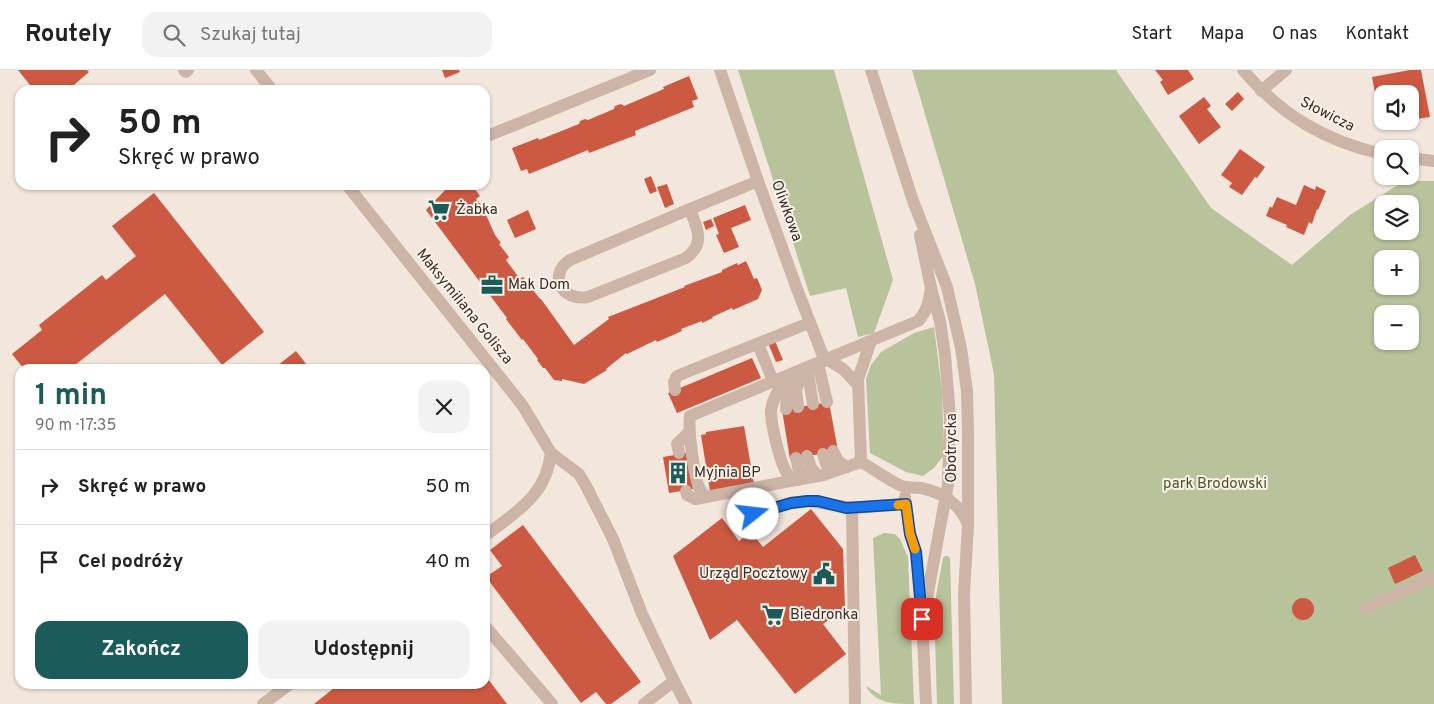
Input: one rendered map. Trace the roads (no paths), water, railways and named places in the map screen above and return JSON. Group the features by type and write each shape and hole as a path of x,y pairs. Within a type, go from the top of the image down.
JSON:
{"street":[{"path":"256,70 268,85"},
{"path":"490,135 650,70"},
{"name":"Oliwkowa","path":"720,70 809,323 808,367"},
{"name":"Obotrycka","path":"871,70 913,201 947,287 961,348 967,391 968,525 964,594 966,704"},
{"name":"Słowicza","path":"1243,70 1261,91 1285,112 1307,126 1350,145 1374,152"},
{"path":"1261,91 1286,70"},
{"path":"1419,160 1434,162"},
{"path":"690,209 699,238 697,246 686,258 588,297 578,299 565,292 559,277 564,264 570,260 690,209 758,181"},
{"name":"Maksymiliana Golisza","path":"356,190 524,406 550,453"},
{"name":"Obotrycka","path":"913,201 931,288 940,321 949,391 947,498 927,598 923,638 926,704"},
{"path":"706,497 700,491 689,432 694,410 754,385 773,381 918,321 923,316 928,305 931,288"},
{"path":"675,390 674,382 742,356 758,344 809,323"},
{"path":"861,462 858,380 871,341"},
{"path":"758,344 773,381"},
{"path":"808,367 827,402"},
{"path":"808,367 814,404"},
{"path":"792,408 796,390 808,367"},
{"path":"807,478 789,476 785,469 776,441 771,411 774,398 808,367 844,369 858,386"},
{"path":"679,453 678,444 689,432"},
{"path":"490,532 523,506 537,491 547,474 550,453 579,474 613,539 642,614 686,704"},
{"path":"834,471 826,464 828,453 847,466"},
{"path":"802,457 800,470 807,478"},
{"path":"686,491 687,495 695,499 807,478 861,462 904,487 922,488 947,498 964,514 968,525"},
{"path":"904,487 910,534 916,552 923,638"},
{"path":"734,519 791,503 808,501 852,508 906,504"},
{"path":"852,508 855,704"},
{"path":"1365,609 1434,577"},
{"path":"490,632 552,704"},
{"path":"644,704 674,681"},
{"path":"263,704 283,689"}],"place":[{"name":"Żabka","path":"439,210"},
{"name":"Mak Dom","path":"492,285"},
{"name":"Myjnia BP","path":"678,473"},
{"name":"Urząd Pocztowy","path":"824,574"},
{"name":"Biedronka","path":"773,615"}],"park label":[{"name":"park Brodowski","path":"1215,484"}]}
